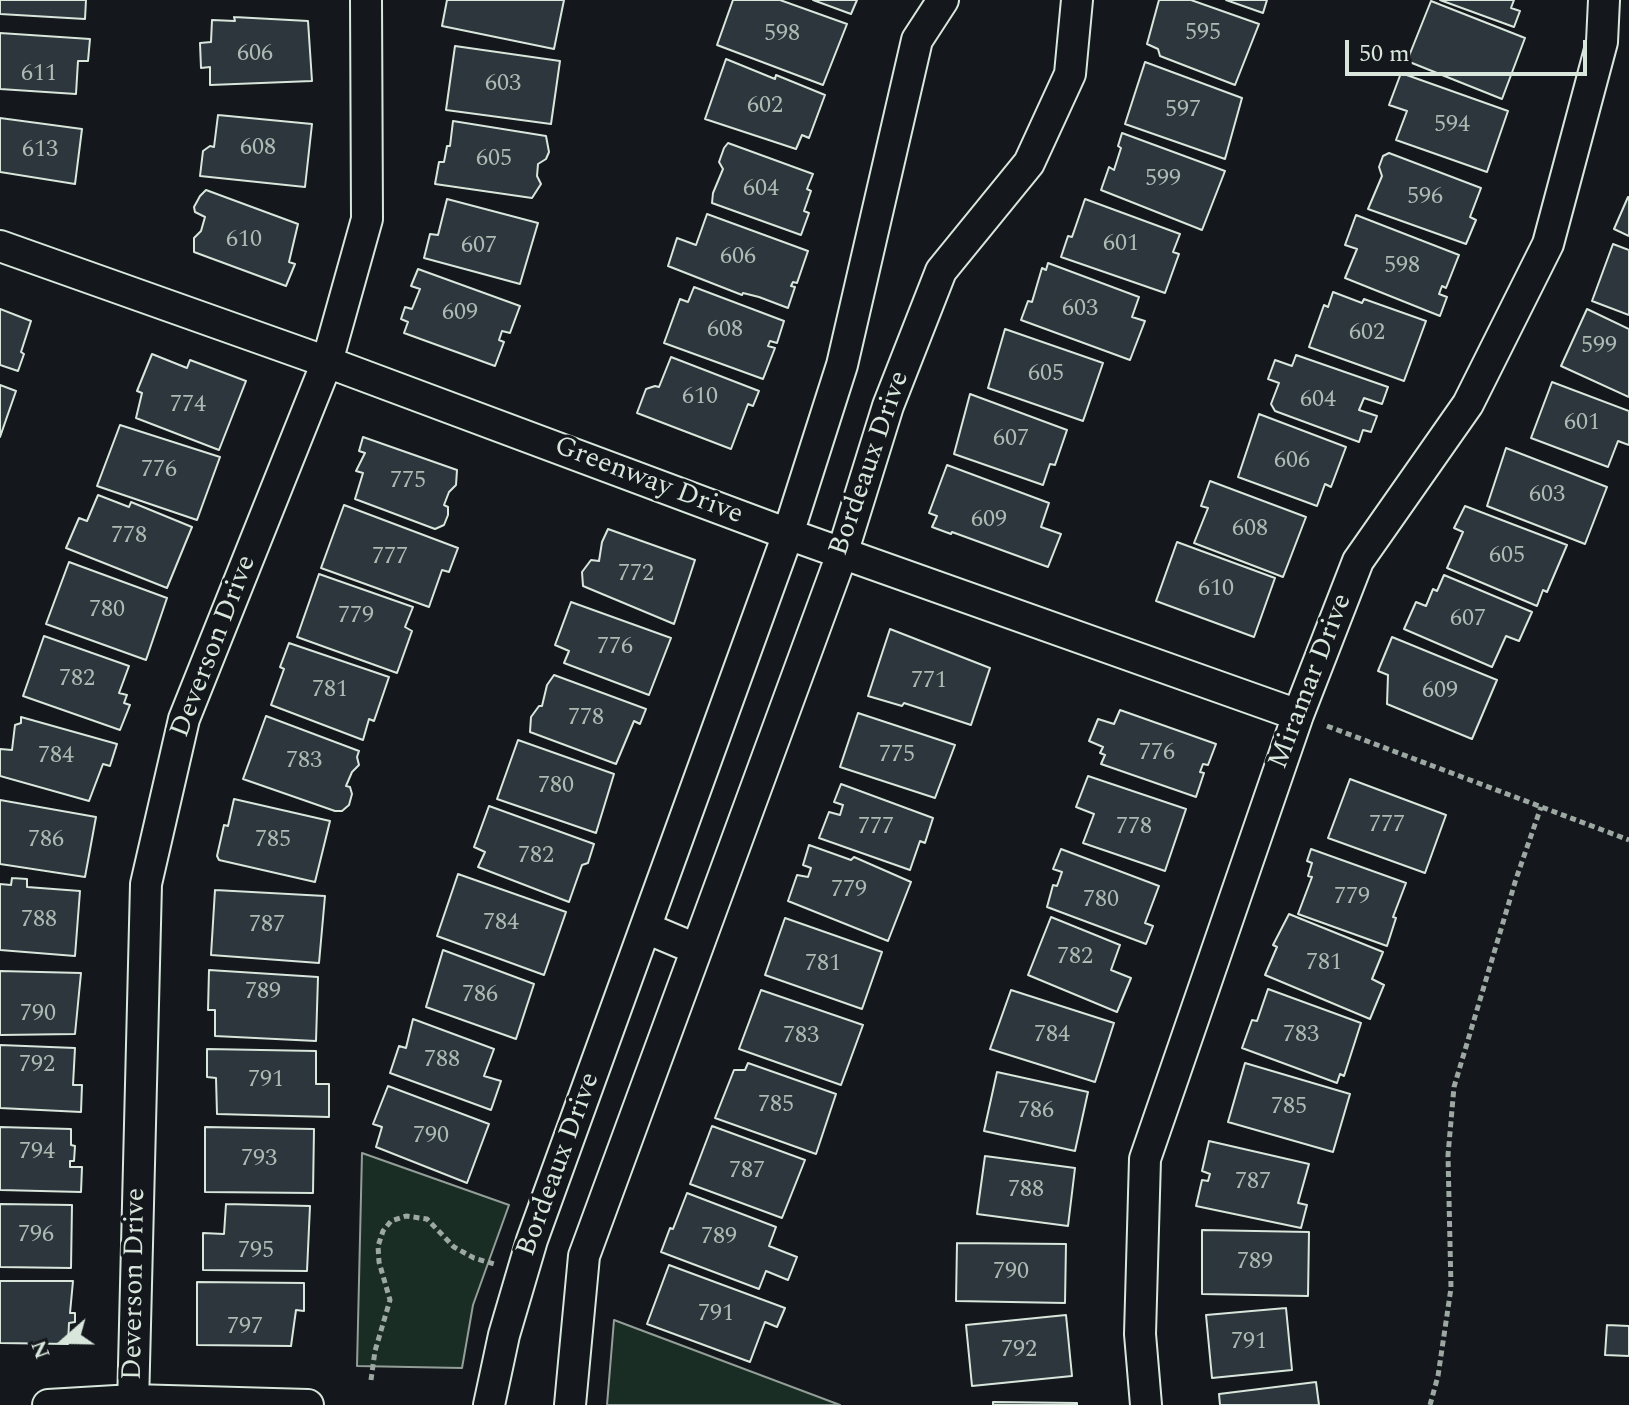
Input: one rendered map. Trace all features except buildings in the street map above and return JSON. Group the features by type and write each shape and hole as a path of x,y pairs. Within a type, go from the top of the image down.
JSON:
{"street":[{"name":"Deverson Drive","path":"133,1402 146,884 184,719 327,362 367,219 366,0"},
{"name":"Bordeaux Drive","path":"489,1405 504,1335 532,1240 788,534 842,365 917,40 943,0"},
{"name":"Bordeaux Drive","path":"570,1405 584,1256 842,554 888,406 941,271 1029,163 1070,74 1077,0"},
{"name":"Miramar Drive","path":"1146,1405 1140,1334 1145,1159 1298,715 1358,561 1468,404 1548,244 1602,42 1604,0"},
{"name":"Greenway Drive","path":"0,246 327,362 842,554 1298,715"},
{"path":"646,928 696,949"},
{"path":"48,1405 133,1402 308,1405"}],"path":[{"path":"1298,715 1629,840"},
{"path":"1430,1405 1438,1376 1451,1288 1448,1155 1454,1087 1516,879 1541,807"},
{"path":"371,1380 375,1351 390,1300 379,1262 378,1246 383,1231 391,1221 406,1216 427,1219 454,1247 474,1258 495,1264"}],"green space":[{"path":"362,1153 509,1205 473,1305 462,1368 357,1366"},
{"path":"614,1320 840,1405 607,1405"}]}
